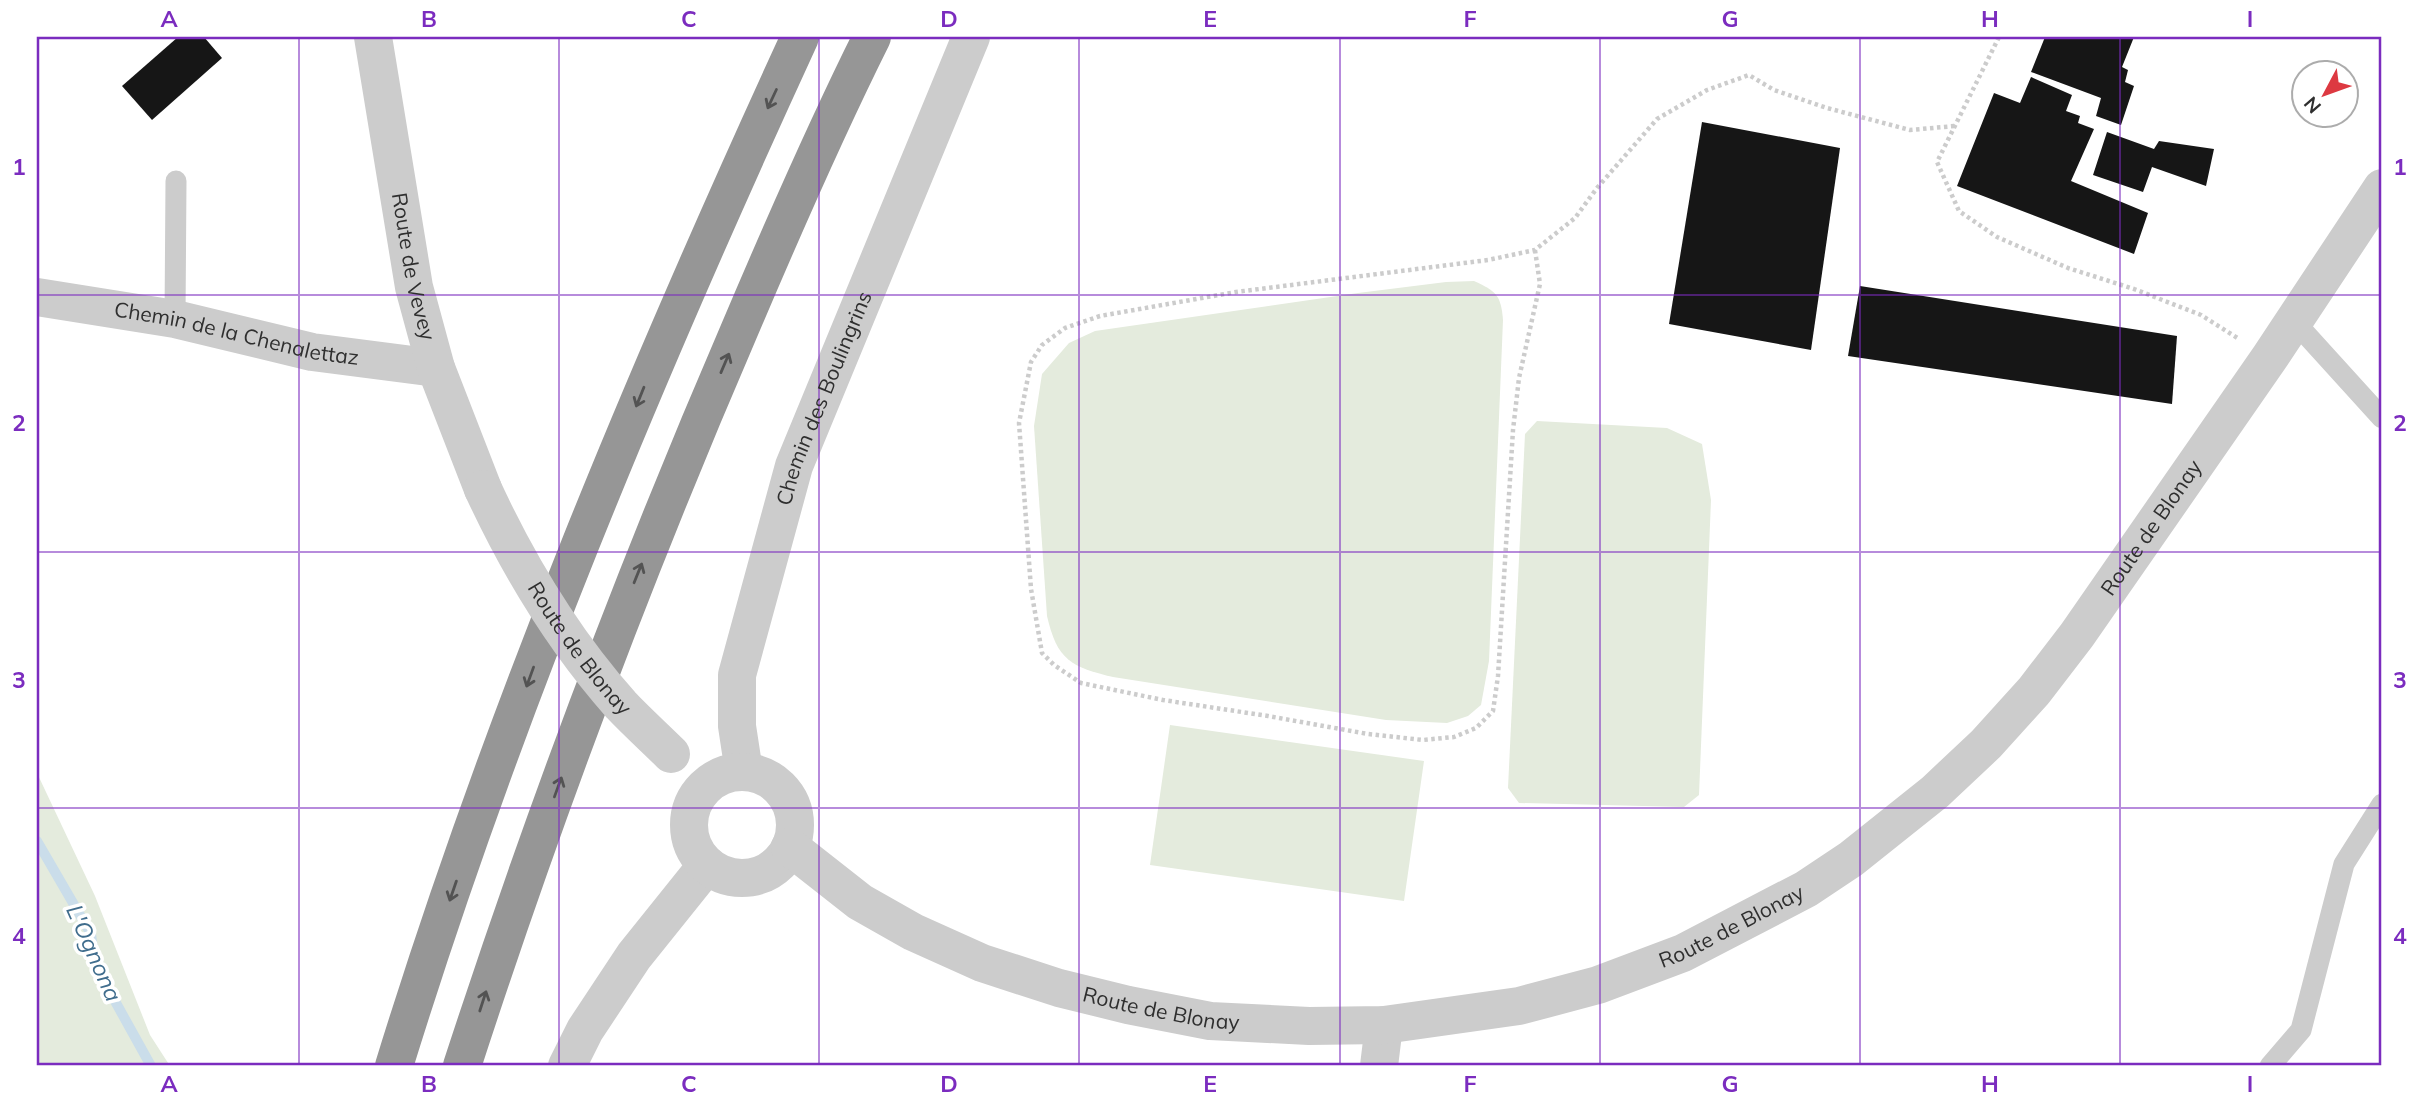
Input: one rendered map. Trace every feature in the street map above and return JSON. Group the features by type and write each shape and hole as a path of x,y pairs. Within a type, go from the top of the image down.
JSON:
{"highway":[{"path":"394,1066 498,763 572,563 716,220 800,37"},
{"path":"462,1066 505,935 636,579 774,250 872,37"}],"street":[{"name":"Route de Vevey","path":"373,37 414,287 436,368 483,489"},
{"name":"Chemin des Boulingrins","path":"744,772 737,726 737,675 794,466 971,37"},
{"name":"Route de Blonay","path":"790,847 860,902 913,932 982,963 1059,988 1210,1021 1309,1026 1384,1025 1519,1006 1598,985 1683,953 1805,889 1883,835 1935,792 1986,744 2034,691 2077,635 2270,357 2382,188"},
{"name":"Chemin de la Chenalettaz","path":"37,297 175,320 312,352 436,368"},
{"name":"Route de Blonay","path":"483,489 505,537 536,590 576,648 622,705 705,787"},
{"path":"744,772 772,781 783,791 795,818 790,847 779,864 762,874 743,878 724,875 707,865 691,841 688,826 695,798 705,787 723,775 744,772"},
{"path":"567,1066 585,1030 634,956 707,865"},
{"path":"1379,1066 1384,1025"}],"lane":[{"path":"175,320 176,181"},
{"path":"2294,321 2382,418"},
{"path":"2270,1066 2301,1030 2344,864 2382,804"}],"path":[{"path":"1999,37 1937,162 1959,211 1997,237 2068,268 2134,289 2201,315 2270,357"},
{"path":"1535,250 1540,284 1519,378 1513,430 1498,676 1493,711 1476,728 1454,737 1423,740 1368,734 1163,700 1081,683 1042,653 1031,589 1019,423 1031,362 1042,345 1065,328 1100,316 1162,304 1488,260 1535,250 1575,218 1597,188 1657,119 1707,90 1749,75 1774,90 1827,108 1910,130 1955,126"}],"shaded area":[{"path":"1474,281 1488,288 1499,299 1503,320 1489,661 1481,705 1468,716 1447,723 1386,720 1113,677 1076,665 1061,652 1047,616 1034,426 1042,374 1069,343 1095,331 1358,293"},
{"path":"1537,421 1667,428 1702,444 1711,500 1699,795 1684,807 1519,803 1508,788 1525,434"},
{"path":"1170,725 1424,761 1404,901 1150,865"},
{"path":"37,773 95,896 150,1035 170,1066 37,1066"}],"building":[{"path":"178,37 204,37 222,58 152,120 122,86"},
{"path":"2045,37 2134,37 2122,67 2128,70 2125,82 2134,86 2121,125 2096,116 2101,98 2031,72"},
{"path":"2031,77 2072,95 2066,111 2080,116 2078,123 2094,129 2071,181 2148,213 2134,254 1957,186 1994,93 2020,103"},
{"path":"1702,122 1840,148 1811,350 1669,324"},
{"path":"2107,132 2154,149 2159,141 2214,149 2206,186 2152,167 2143,192 2093,175"},
{"path":"1860,286 2177,336 2172,404 1848,356"}],"waterway":[{"name":"L'Ognona","path":"37,841 91,934 95,965 151,1066"}]}
